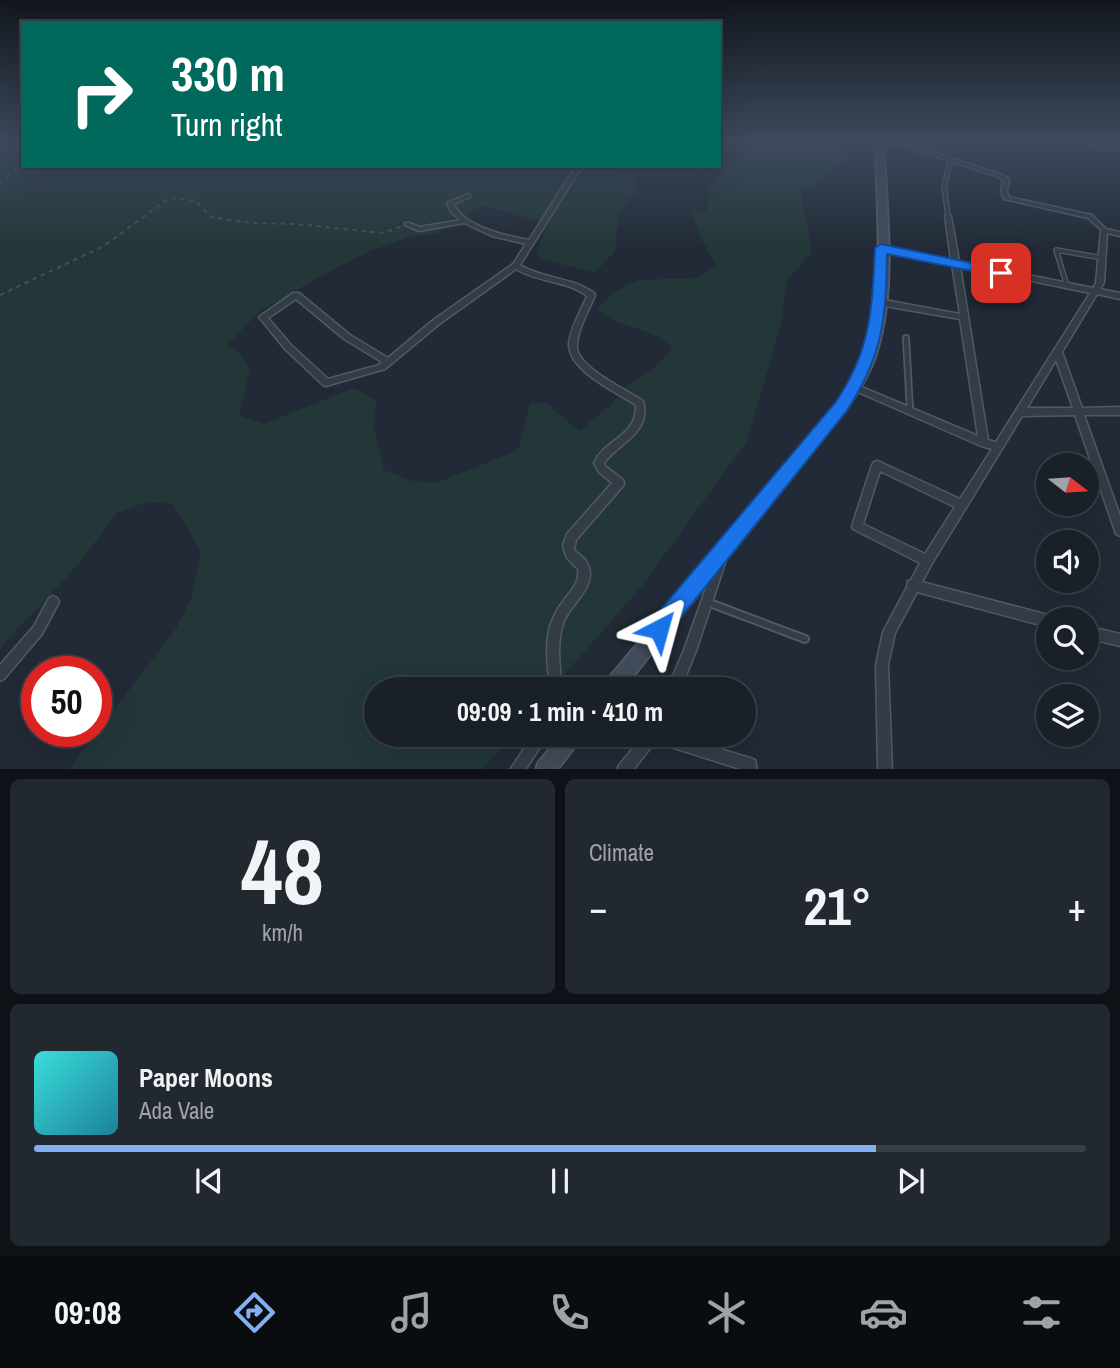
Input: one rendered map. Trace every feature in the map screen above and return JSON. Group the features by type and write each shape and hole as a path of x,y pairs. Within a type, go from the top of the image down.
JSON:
{"main road":[{"path":"621,677 841,408 854,387 869,358 879,302 880,178"},
{"path":"545,769 563,747"}],"street":[{"path":"389,362 347,337 296,295 263,317 288,347 326,383 382,367 389,362 439,320 516,266 572,178"},
{"path":"1003,178 1006,179 1006,198 1018,203 1090,216 1104,230 1120,234"},
{"path":"468,196 450,203 453,211 465,221 494,235 531,243"},
{"path":"948,216 984,443"},
{"path":"407,224 419,229 465,221"},
{"path":"885,769 883,665 889,632 912,585 996,446 1021,412 1095,292 1103,271 1104,230"},
{"path":"881,248 1120,296"},
{"path":"516,266 527,274 543,279 580,285 591,295 575,340 574,353 581,363 599,377 640,402 642,414 633,430 601,458 599,463 602,469 619,483 571,537 567,546 570,555 582,564 585,572 584,582 557,623 553,648 554,677"},
{"path":"879,302 964,317"},
{"path":"1057,350 1120,531"},
{"path":"854,387 996,446"},
{"path":"1021,412 1120,411"},
{"path":"927,561 857,526 877,465 961,505"},
{"path":"679,677 690,652 725,548"},
{"path":"912,585 1036,618"},
{"path":"0,675 38,630 53,603"},
{"path":"1099,635 1120,640"},
{"path":"517,769 533,747"},
{"path":"624,769 642,747"},
{"path":"691,747 750,765 750,769"}],"lane":[{"path":"946,178 944,185 948,216"},
{"path":"1067,287 1056,250 1103,258"},
{"path":"906,338 910,411"},
{"path":"706,602 805,639"}],"path":[{"path":"0,295 104,246 169,198 196,201 211,217 251,223 297,224 383,233 407,224"}],"green space":[{"path":"0,178 636,180 636,190 618,216 615,251 595,273 542,259 536,253 549,223 486,206 445,221 438,233 412,236 370,251 312,281 258,313 228,344 237,350 250,369 239,415 263,424 354,388 376,400 374,429 384,470 412,481 436,483 518,450 530,403 547,403 579,431 611,405 626,386 653,370 672,349 656,336 615,321 597,309 616,291 638,280 697,278 716,265 700,237 692,210 708,212 709,197 717,178 821,178 801,194 812,252 786,282 782,321 747,441 641,587 562,677 364,677 364,747 502,747 483,769 69,769 86,747 112,747 112,712 177,627 191,599 201,551 173,504 147,502 117,513 77,566 0,648"}],"route":[{"path":"659,629 841,408 854,387 869,358 874,335 879,302 881,248 1001,273"}]}
